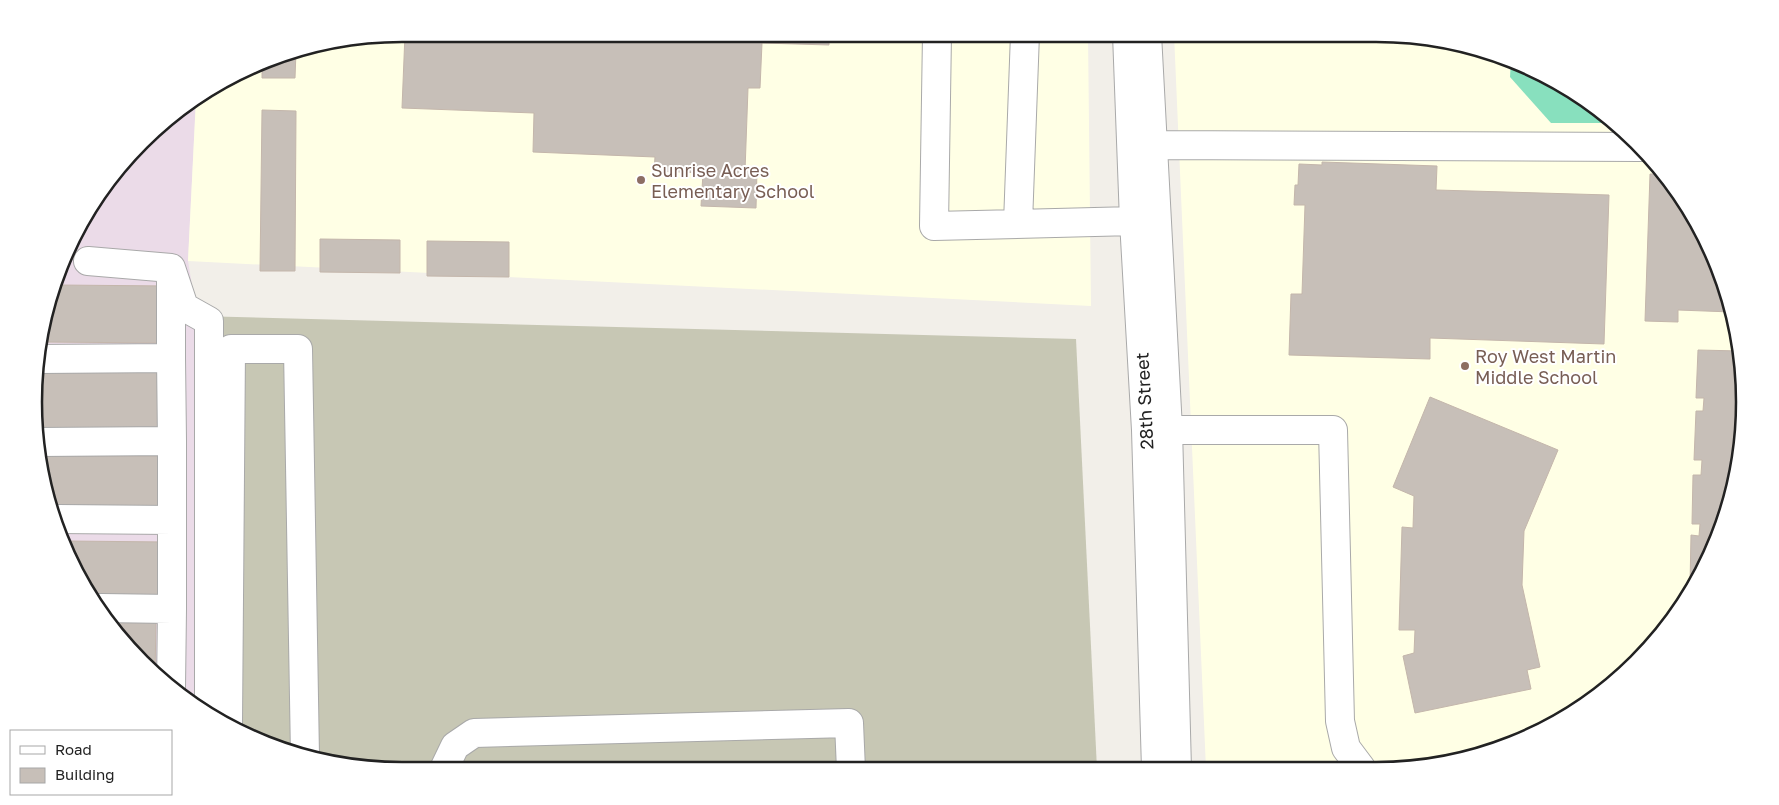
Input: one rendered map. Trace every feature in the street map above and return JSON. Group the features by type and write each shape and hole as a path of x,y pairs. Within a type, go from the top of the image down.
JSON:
{"street":[{"path":"936,42 934,226 1134,220"},
{"path":"1018,223 1026,42"},
{"name":"28th Street","path":"1128,42 1134,220 1157,430 1177,762"},
{"name":"28th Street","path":"1147,42 1153,145 1157,430 1156,762"},
{"path":"1153,145 1630,147"},
{"path":"88,261 171,268"},
{"path":"171,268 171,678"},
{"path":"171,268 184,307 210,321 208,706"},
{"path":"228,717 231,349 298,349 305,749"},
{"path":"46,359 171,358"},
{"path":"1157,430 1333,430 1340,721 1346,748 1356,762"},
{"path":"45,442 172,442"},
{"path":"62,519 172,520"},
{"path":"107,608 172,609"},
{"path":"447,762 455,746 474,734 849,723 850,762"}],"shaded area":[{"name":"Sunrise Acres Elementary School","path":"402,42 1088,42 1091,306 188,261 196,108 222,91 265,70 332,49"},
{"name":"Roy West Martin Middle School","path":"1174,42 1400,43 1447,49 1470,55 1514,70 1536,80 1577,103 1596,117 1647,165 1676,202 1699,243 1717,287 1730,332 1736,379 1736,426 1730,473 1724,496 1709,540 1699,562 1676,603 1662,622 1614,673 1577,702 1514,735 1447,756 1400,762 1206,762"},
{"path":"196,108 188,261 197,316 195,697 165,673 132,640 103,603 80,562 62,518 49,473 42,402 49,332 62,287 80,243 103,202 132,165 165,132"},
{"path":"197,316 1076,339 1097,762 379,762 332,756 287,743 243,725 195,697"}],"green space":[{"path":"1510,69 1536,80 1577,103 1603,123 1551,123 1510,77"}],"building":[{"path":"405,42 829,42 829,45 762,43 760,88 748,88 745,171 757,171 756,208 701,206 703,173 654,171 655,157 533,152 534,113 402,108"},
{"path":"296,59 295,78 262,78 262,71"},
{"path":"262,110 296,111 295,271 260,271"},
{"path":"1322,162 1437,166 1436,190 1609,195 1604,344 1430,338 1430,359 1289,355 1291,294 1302,294 1305,205 1294,205 1295,185 1298,185 1299,164 1322,165"},
{"path":"1650,174 1654,174 1676,202 1699,243 1709,265 1725,312 1678,310 1678,322 1645,321"},
{"path":"320,239 400,240 400,273 320,272"},
{"path":"427,241 509,242 509,277 427,276"},
{"path":"63,285 168,286 168,343 48,342"},
{"path":"1698,350 1732,351 1736,379 1736,426 1730,473 1709,540 1690,578 1691,535 1699,536 1700,524 1692,524 1693,475 1701,475 1702,460 1694,460 1696,411 1703,411 1704,398 1696,398"},
{"path":"44,371 167,372 166,429 43,428 42,402"},
{"path":"1430,397 1558,450 1524,531 1522,585 1540,667 1527,670 1531,689 1415,713 1403,656 1414,653 1415,630 1399,630 1402,527 1413,528 1414,496 1393,487"},
{"path":"47,456 167,456 167,513 60,512 49,473"},
{"path":"70,541 166,542 166,598 100,597"},
{"path":"116,621 156,621 155,664"}],"place":[{"name":"Sunrise Acres Elementary School","path":"641,180"},
{"name":"Roy West Martin Middle School","path":"1465,366"}]}
